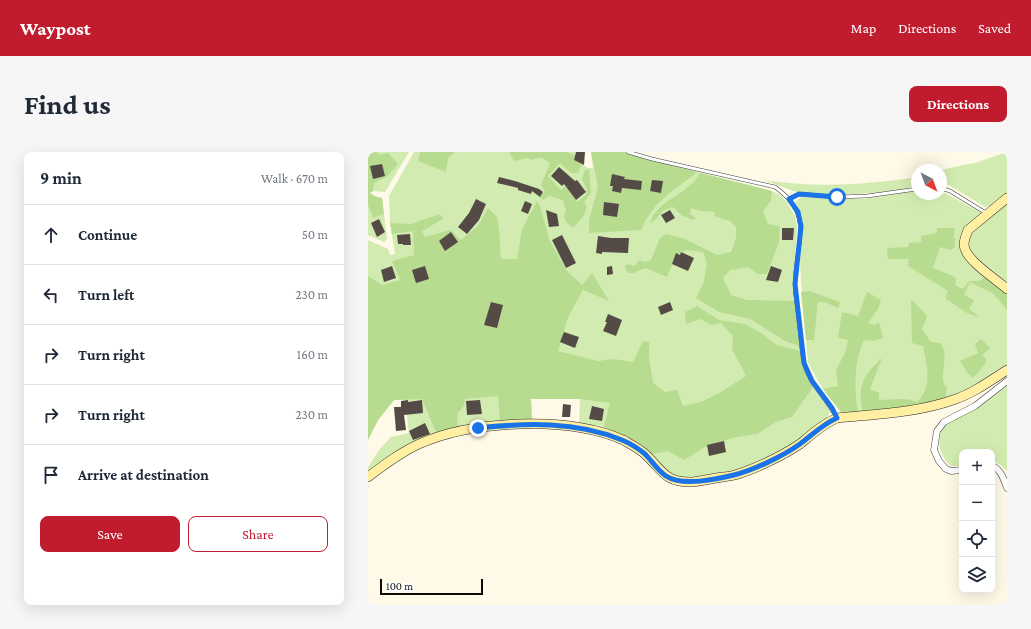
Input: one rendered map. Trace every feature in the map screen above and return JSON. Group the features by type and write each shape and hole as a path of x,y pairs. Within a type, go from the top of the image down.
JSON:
{"street":[{"path":"1007,198 968,230 964,247 982,270 1007,289"},
{"path":"368,477 418,444 444,434 514,424 556,425 589,429 623,440 644,454 666,476 678,481 693,482 735,475 768,462 799,444 823,426 837,418 924,409 954,400 967,394 1007,370"},
{"path":"959,470 951,471 946,469 939,461 934,450 935,437 940,427 948,418 975,406 1007,381"},
{"path":"995,468 1001,474 1007,488"}],"lane":[{"path":"628,152 652,159 766,185 774,188 789,199 798,212 801,226 795,284 804,363 812,381 832,408 837,418"},
{"path":"789,199 799,194 837,197 868,196 911,190"},
{"path":"947,190 984,210 988,214"}],"green space":[{"path":"368,152 409,152 385,192 373,191 370,193 374,196 382,198 387,239 384,242 368,235"},
{"path":"368,152 377,152 378,155 388,153 398,164 388,176 374,183 373,191 370,193 374,196 382,198 384,214 373,218 368,205"},
{"path":"414,152 576,152 574,160 588,168 593,168 591,152 624,152 779,194 786,201 795,216 797,226 794,284 803,365 813,387 829,406 829,415 801,440 781,452 741,470 684,478 672,473 646,448 637,442 604,427 595,425 579,425 580,399 531,399 532,420 492,422 436,432 408,448 368,475 368,467 379,450 391,437 409,433 405,400 394,400 378,420 368,440 368,240 388,249 390,255 395,254 390,223 389,196"},
{"path":"420,152 455,152 448,158 446,172 418,161"},
{"path":"509,152 565,152 575,155 574,160 582,164 578,173 571,173 560,163 548,176 561,190 565,186 577,202 586,195 587,190 582,179 585,170 589,169 591,193 584,202 587,207 583,217 573,228 566,222 564,216 566,211 563,200 549,196 543,200 540,197 545,191 541,185 550,163 539,158 532,160 527,158 514,161"},
{"path":"591,152 624,152 696,172 663,198 651,212 641,230 589,233 589,220 598,187"},
{"path":"1007,152 1007,194 990,206 985,207 947,185 947,169 975,163"},
{"path":"700,173 772,191 771,200 763,212 768,224 780,226 779,242 767,274 758,274 748,267 730,270 723,278 731,295 747,300 796,301 800,346 787,342 750,319 719,312 696,298 704,281 707,263 703,252 688,250 680,252 667,277 645,268 634,273 628,273 625,267 627,264 635,266 639,260 645,262 651,260 660,238 666,234 685,239 717,255 731,252 736,238 736,227 730,221 714,216 715,212 700,211 691,208 690,214 696,218 693,220 681,215 673,207 664,210 650,223 659,208 689,186"},
{"path":"911,178 911,187 888,192 836,195 796,192 764,180 821,185 879,182"},
{"path":"911,191 911,200 947,200 947,194 980,212 985,220 1007,204 1007,368 964,395 868,411 841,412 823,389 808,363 800,260 803,225 801,213 795,202 801,197 863,199"},
{"path":"537,201 540,206 549,239 567,271 582,285 592,273 609,301 583,290 568,317 558,351 598,361 614,359 633,362 643,341 649,342 649,356 653,383 665,392 677,390 683,406 701,402 721,392 746,376 732,349 733,336 721,323 711,325 700,319 686,324 685,312 697,306 719,320 745,324 761,333 777,345 801,351 803,365 813,387 792,417 776,422 757,434 736,437 705,447 684,460 668,451 652,454 639,443 604,427 610,403 580,399 531,399 532,420 500,422 498,396 465,399 464,406 458,413 457,424 459,428 436,432 422,399 394,400 378,420 368,440 368,276 382,285 400,280 392,261 414,255 413,231 392,234 390,223 411,224 440,214 443,219 422,231 425,237 451,230 461,240 478,226 488,208 497,217 501,259 517,259 522,229"},
{"path":"937,228 955,228 953,238 956,239 954,244 955,247 951,250 940,247 933,268 953,276 956,279 955,285 963,289 969,281 979,281 987,276 1007,293 1007,310 994,294 970,282 964,295 974,300 969,309 979,317 967,313 945,298 948,291 908,266 909,259 888,259 887,248 908,247 909,243 921,242 921,236 937,233"},
{"path":"809,291 840,302 838,308 825,302 818,302 814,340 806,340 801,292"},
{"path":"867,292 881,300 878,309 868,323 874,325 879,322 883,338 874,341 864,340 858,356 856,375 858,412 846,413 841,412 823,389 838,386 836,370 845,353 848,340 838,338 842,312 858,316"},
{"path":"911,299 927,316 922,329 931,342 940,343 943,348 945,359 943,381 945,386 947,386 945,402 863,412 861,403 861,388 863,382 870,370 882,358 870,389 879,393 879,400 903,399 917,402 925,390 928,376 923,346 912,343"},
{"path":"981,339 990,348 982,355 986,359 985,364 973,378 966,371 960,361 978,353 975,344"},
{"path":"1007,386 1007,471 1001,465 995,462 995,449 959,449 959,466 951,466 943,456 940,438 944,427 952,420 973,409"}],"building":[{"path":"576,152 585,152 584,165 574,160"},
{"path":"382,164 385,176 373,179 370,166"},
{"path":"559,167 575,181 577,180 586,192 576,200 564,184 562,186 551,176"},
{"path":"612,174 625,177 624,179 642,181 641,190 622,188 621,193 612,191 613,186 610,186"},
{"path":"499,177 539,189 543,192 540,197 532,191 531,194 518,190 518,188 497,183"},
{"path":"652,180 663,181 661,193 650,191"},
{"path":"476,199 486,204 479,220 467,234 458,227 469,213"},
{"path":"525,201 532,204 528,214 521,211"},
{"path":"604,202 619,204 617,217 603,215"},
{"path":"546,210 557,214 559,226 549,227"},
{"path":"670,210 675,218 666,223 661,215"},
{"path":"379,219 385,232 377,237 371,223"},
{"path":"782,228 794,228 793,240 782,240"},
{"path":"451,232 458,242 445,251 439,241"},
{"path":"410,234 411,245 398,244 397,235"},
{"path":"562,235 576,263 566,268 552,240"},
{"path":"598,236 629,238 628,253 596,253"},
{"path":"681,252 694,258 688,271 672,264 676,253 680,255"},
{"path":"392,266 396,278 384,282 381,270"},
{"path":"425,266 429,279 416,283 412,270"},
{"path":"612,266 613,274 607,275 607,267"},
{"path":"771,266 782,270 778,282 766,280"},
{"path":"491,302 503,305 497,328 484,325"},
{"path":"670,302 673,310 661,315 658,307"},
{"path":"608,314 622,320 616,336 603,331 607,322 605,322"},
{"path":"564,332 579,337 575,348 560,342"},
{"path":"408,400 408,402 422,400 423,413 404,415 406,430 396,431 394,407 401,407 401,401"},
{"path":"480,400 482,414 467,415 466,401"},
{"path":"563,404 571,405 570,417 562,417"},
{"path":"592,406 604,409 602,421 589,419"},
{"path":"425,423 430,434 413,440 409,431"},
{"path":"724,441 726,452 709,456 707,445"}],"route":[{"path":"478,428 514,424 556,425 589,429 623,440 644,454 666,476 678,481 693,482 735,475 768,462 799,444 828,422 837,418 832,408 812,381 804,363 795,284 801,226 798,212 789,199 799,194 837,197"}]}
